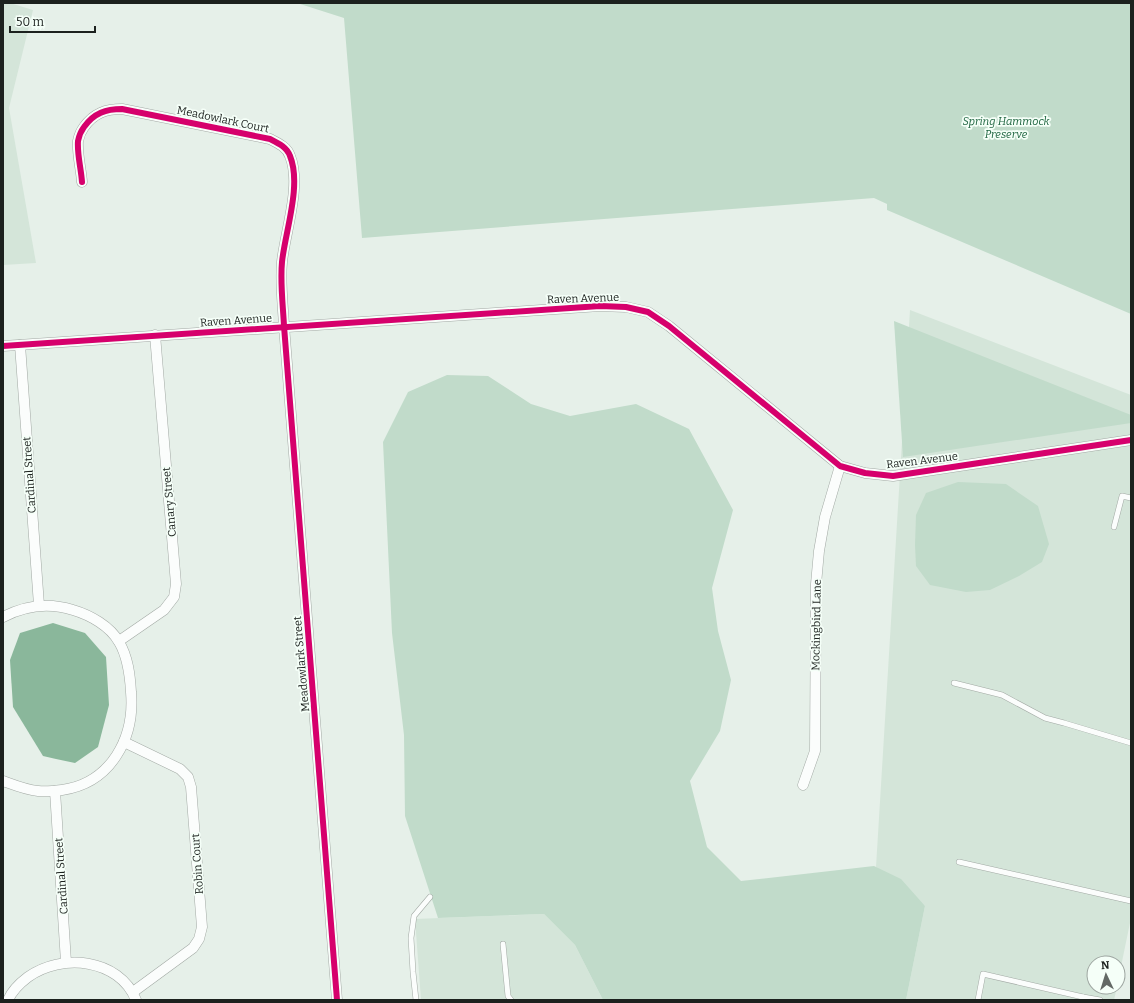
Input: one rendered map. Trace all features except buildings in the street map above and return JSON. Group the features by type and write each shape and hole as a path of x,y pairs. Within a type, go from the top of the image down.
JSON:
{"street":[{"name":"Meadowlark Court","path":"82,182 78,139 89,120 98,114 111,109 122,109 270,139 282,145 290,155 294,174 294,195 282,262 281,279 284,326"},
{"name":"Raven Avenue","path":"3,346 600,306 626,307 648,312 669,326 840,466 865,473 893,476 1131,440"},
{"name":"Meadowlark Street","path":"284,326 337,1000"},
{"name":"Canary Street","path":"119,641 164,610 174,597 176,584 155,335"},
{"name":"Cardinal Street","path":"20,345 39,605"},
{"name":"Mockingbird Lane","path":"803,785 815,751 816,584 819,550 824,517 840,466"},
{"path":"3,617 24,608 39,605 61,606 94,619 107,628 119,641 127,660 132,704 130,724 124,742 116,756 104,770 93,779 74,788 55,791 39,791 21,788 3,781"},
{"name":"Robin Court","path":"124,742 180,769 188,777 191,787 202,927 199,939 193,948 134,996"},
{"name":"Cardinal Street","path":"55,791 66,962"},
{"path":"6,998 20,983 34,973 50,965 66,962 87,963 116,975 134,996"}],"lane":[{"path":"1114,527 1122,496 1131,498"},
{"path":"954,683 1002,695 1045,718 1131,743"},
{"path":"960,862 1131,901"},
{"path":"416,1000 411,938 414,916 430,897"},
{"path":"503,944 508,996 512,1000"},
{"path":"978,1000 984,974 1083,998 1100,1000"}],"shaded area":[{"path":"3,3 10,3 33,10 9,108 36,263 3,265"},
{"path":"910,310 1131,395 1131,918 1123,955 1086,955 1086,995 1115,995 1114,1000 906,1000 925,906 876,867"},
{"path":"53,623 85,633 106,657 109,705 98,747 75,763 43,756 13,707 10,660 20,633"},
{"path":"544,914 575,945 603,1000 421,1000 415,919"}],"green space":[{"name":"Spring Hammock Preserve","path":"297,3 1131,3 1131,314 887,210 887,204 874,198 362,238 344,18"},
{"path":"894,321 1131,415 1131,423 903,457"},
{"path":"447,375 488,376 531,404 570,416 636,404 689,429 733,510 712,588 718,631 731,680 720,731 690,781 707,847 741,881 874,866 901,879 925,906 906,1000 603,1000 575,945 544,914 438,918 405,816 404,735 392,633 383,442 408,392"},
{"path":"958,482 1006,484 1038,506 1049,544 1042,562 1019,576 990,590 966,592 930,585 916,566 916,515 926,493"}],"cycle path":[{"path":"82,182 78,146 80,134 92,118 96,115 111,110 122,109 270,139 284,148 290,156 293,168 294,194 282,262 281,278 337,1000"},
{"path":"3,346 600,306 626,307 648,312 669,326 840,466 865,473 893,476 1131,440"}]}
